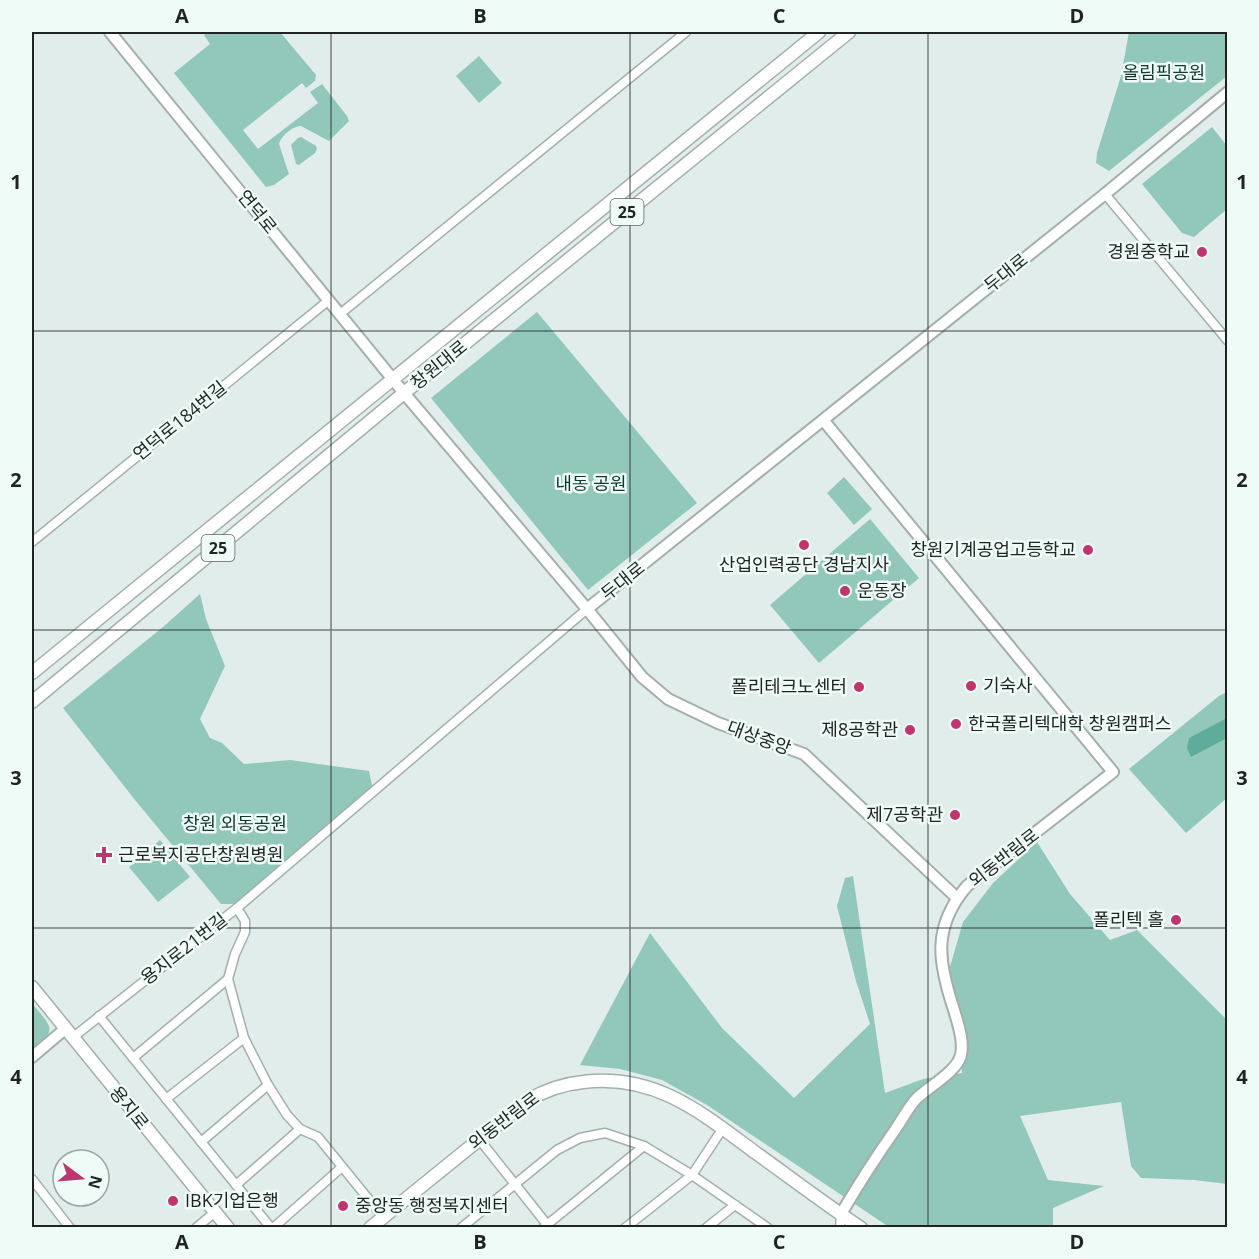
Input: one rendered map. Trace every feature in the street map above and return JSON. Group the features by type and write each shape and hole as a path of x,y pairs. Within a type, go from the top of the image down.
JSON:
{"main road":[{"name":"창원대로","path":"32,674 392,378 819,32"},
{"name":"창원대로","path":"32,702 404,393 849,32"},
{"name":"용지로","path":"32,987 228,1227"},
{"name":"외동반림로","path":"370,1227 528,1100 543,1091 564,1084 623,1081 647,1086 697,1110 841,1221 861,1227"}],"street":[{"name":"연덕로","path":"110,32 404,393"},
{"path":"340,314 686,32"},
{"name":"두대로","path":"404,393 587,609 1106,194 1227,92"},
{"path":"1106,194 1227,341"},
{"name":"연덕로184번길","path":"32,542 328,300"},
{"name":"외동반림로","path":"824,421 1113,772 967,886 957,898 944,925 940,951 943,976 960,1031 961,1055 956,1066 916,1100 862,1177 841,1221"},
{"path":"237,908 587,609"},
{"name":"대상중앙","path":"587,609 642,677 668,699 718,723 804,754 957,898"},
{"name":"용지로21번길","path":"68,1033 99,1016 237,908 245,921 245,932 235,954 228,979"},
{"path":"133,1058 228,979 244,1038 268,1086 286,1115 300,1130 318,1137 383,1217"},
{"path":"99,1016 272,1227 342,1167"},
{"path":"32,1057 68,1033"},
{"path":"166,1099 244,1038"},
{"path":"201,1142 268,1086"},
{"path":"625,1227 692,1174 723,1128"},
{"path":"237,1185 300,1130"},
{"path":"461,1227 557,1150 580,1138 605,1132 644,1146 692,1174 768,1227"},
{"path":"479,1139 547,1226 644,1146"},
{"path":"32,1179 70,1227"},
{"path":"706,1227 735,1205"},
{"path":"196,1227 215,1212"}],"green space":[{"path":"208,32 280,32 316,75 315,81 306,88 302,83 243,130 258,149 318,103 310,92 322,84 349,121 329,141 301,126 288,132 279,144 289,174 274,185 266,187 174,73 210,44 204,35"},
{"name":"올림픽공원","path":"1129,32 1227,32 1227,76 1109,171 1096,163 1097,153 1121,76"},
{"path":"479,56 502,83 479,103 456,76"},
{"path":"1212,127 1227,146 1227,209 1194,237 1182,233 1142,184"},
{"path":"301,137 317,149 299,165 296,164 291,145"},
{"name":"내동 공원","path":"537,312 697,503 588,590 431,398"},
{"path":"844,477 872,509 854,525 827,493"},
{"name":"운동장","path":"870,519 919,578 819,663 770,605"},
{"name":"창원 외동공원","path":"200,594 206,619 225,666 200,719 210,738 222,743 244,764 290,760 369,771 373,790 237,904 221,904 63,708"},
{"path":"1227,692 1227,798 1186,833 1129,769"},
{"path":"160,840 190,877 158,902 129,867"},
{"path":"1037,842 1070,894 1110,940 1137,930 1227,1020 1227,1184 1141,1178 1131,1166 1121,1102 1020,1116 1048,1180 1104,1186 1053,1208 1053,1227 889,1227 707,1105 662,1080 620,1069 580,1065 650,933 722,1028 794,1098 870,1024 856,981 837,906 845,878 853,876 885,1093 923,1079 962,1073 949,970 963,922 993,883"},
{"path":"32,1003 47,1023 49,1032 41,1044 32,1051"}],"shaded area":[{"path":"1227,718 1227,738 1191,757 1187,748 1189,738"}],"place":[{"name":"경원중학교","path":"1202,252"},
{"name":"산업인력공단 경남지사","path":"804,545"},
{"name":"창원기계공업고등학교","path":"1088,550"},
{"name":"운동장","path":"845,591"},
{"name":"기숙사","path":"971,686"},
{"name":"폴리테크노센터","path":"859,687"},
{"name":"한국폴리텍대학 창원캠퍼스","path":"956,724"},
{"name":"제8공학관","path":"910,730"},
{"name":"제7공학관","path":"955,815"},
{"name":"근로복지공단창원병원","path":"104,855"},
{"name":"폴리텍 홀","path":"1176,920"},
{"name":"IBK기업은행","path":"173,1201"},
{"name":"중앙동 행정복지센터","path":"343,1206"}]}
